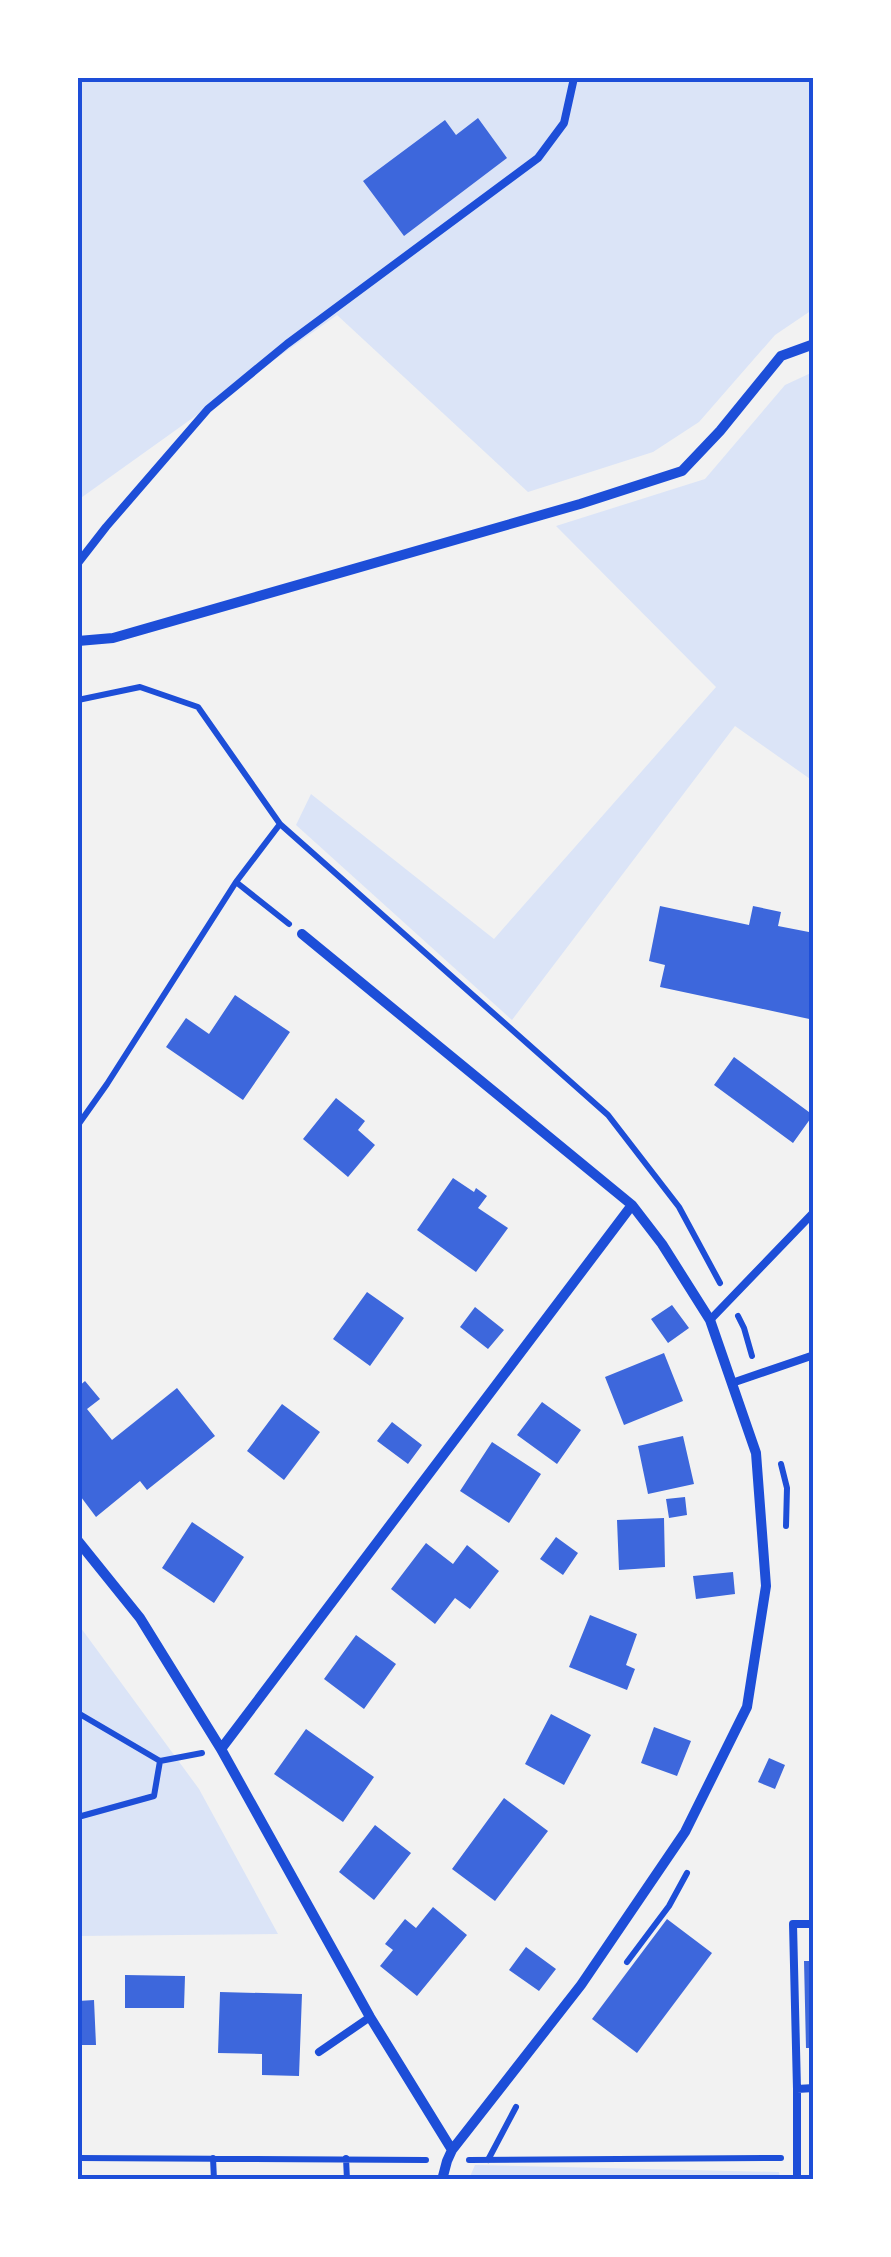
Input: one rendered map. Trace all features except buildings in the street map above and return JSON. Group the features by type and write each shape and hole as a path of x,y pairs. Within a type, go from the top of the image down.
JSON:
{"street":[{"path":"78,642 129,634 682,471 781,356 814,344"},
{"path":"302,934 632,1205 710,1320 756,1453 766,1586 747,1707 685,1832 581,1984 452,2150 442,2180"},
{"path":"221,1749 632,1205"},
{"path":"78,1542 140,1618 221,1749 370,2017 452,2150"}],"lane":[{"path":"78,563 208,409 287,344 538,158 564,123 574,78"},
{"path":"710,1320 814,1212"},
{"path":"732,1383 814,1355"},
{"path":"797,2180 792,1924 814,1924"},
{"path":"320,2052 370,2017"},
{"path":"796,2088 814,2088"}],"path":[{"path":"78,700 140,687 198,708 280,824 608,1116 679,1207 744,1328 757,1374"},
{"path":"78,1125 236,882 280,824"},
{"path":"236,882 302,934"},
{"path":"777,1450 787,1488 785,1544"},
{"path":"78,1713 160,1761 221,1749"},
{"path":"78,1816 154,1796 160,1761"},
{"path":"623,1966 669,1906 687,1872"},
{"path":"488,2160 518,2103"},
{"path":"214,2158 214,2180"},
{"path":"346,2158 346,2180"}],"shaded area":[{"path":"78,78 813,78 813,311 775,335 699,422 653,452 528,492 337,315 78,500"},
{"path":"813,372 813,781 735,726 512,1020 296,825 311,794 494,939 716,687 556,526 705,479 785,385"},
{"path":"78,1624 199,1789 278,1934 78,1936"},
{"path":"475,2165 779,2172 780,2179 469,2179"}]}
